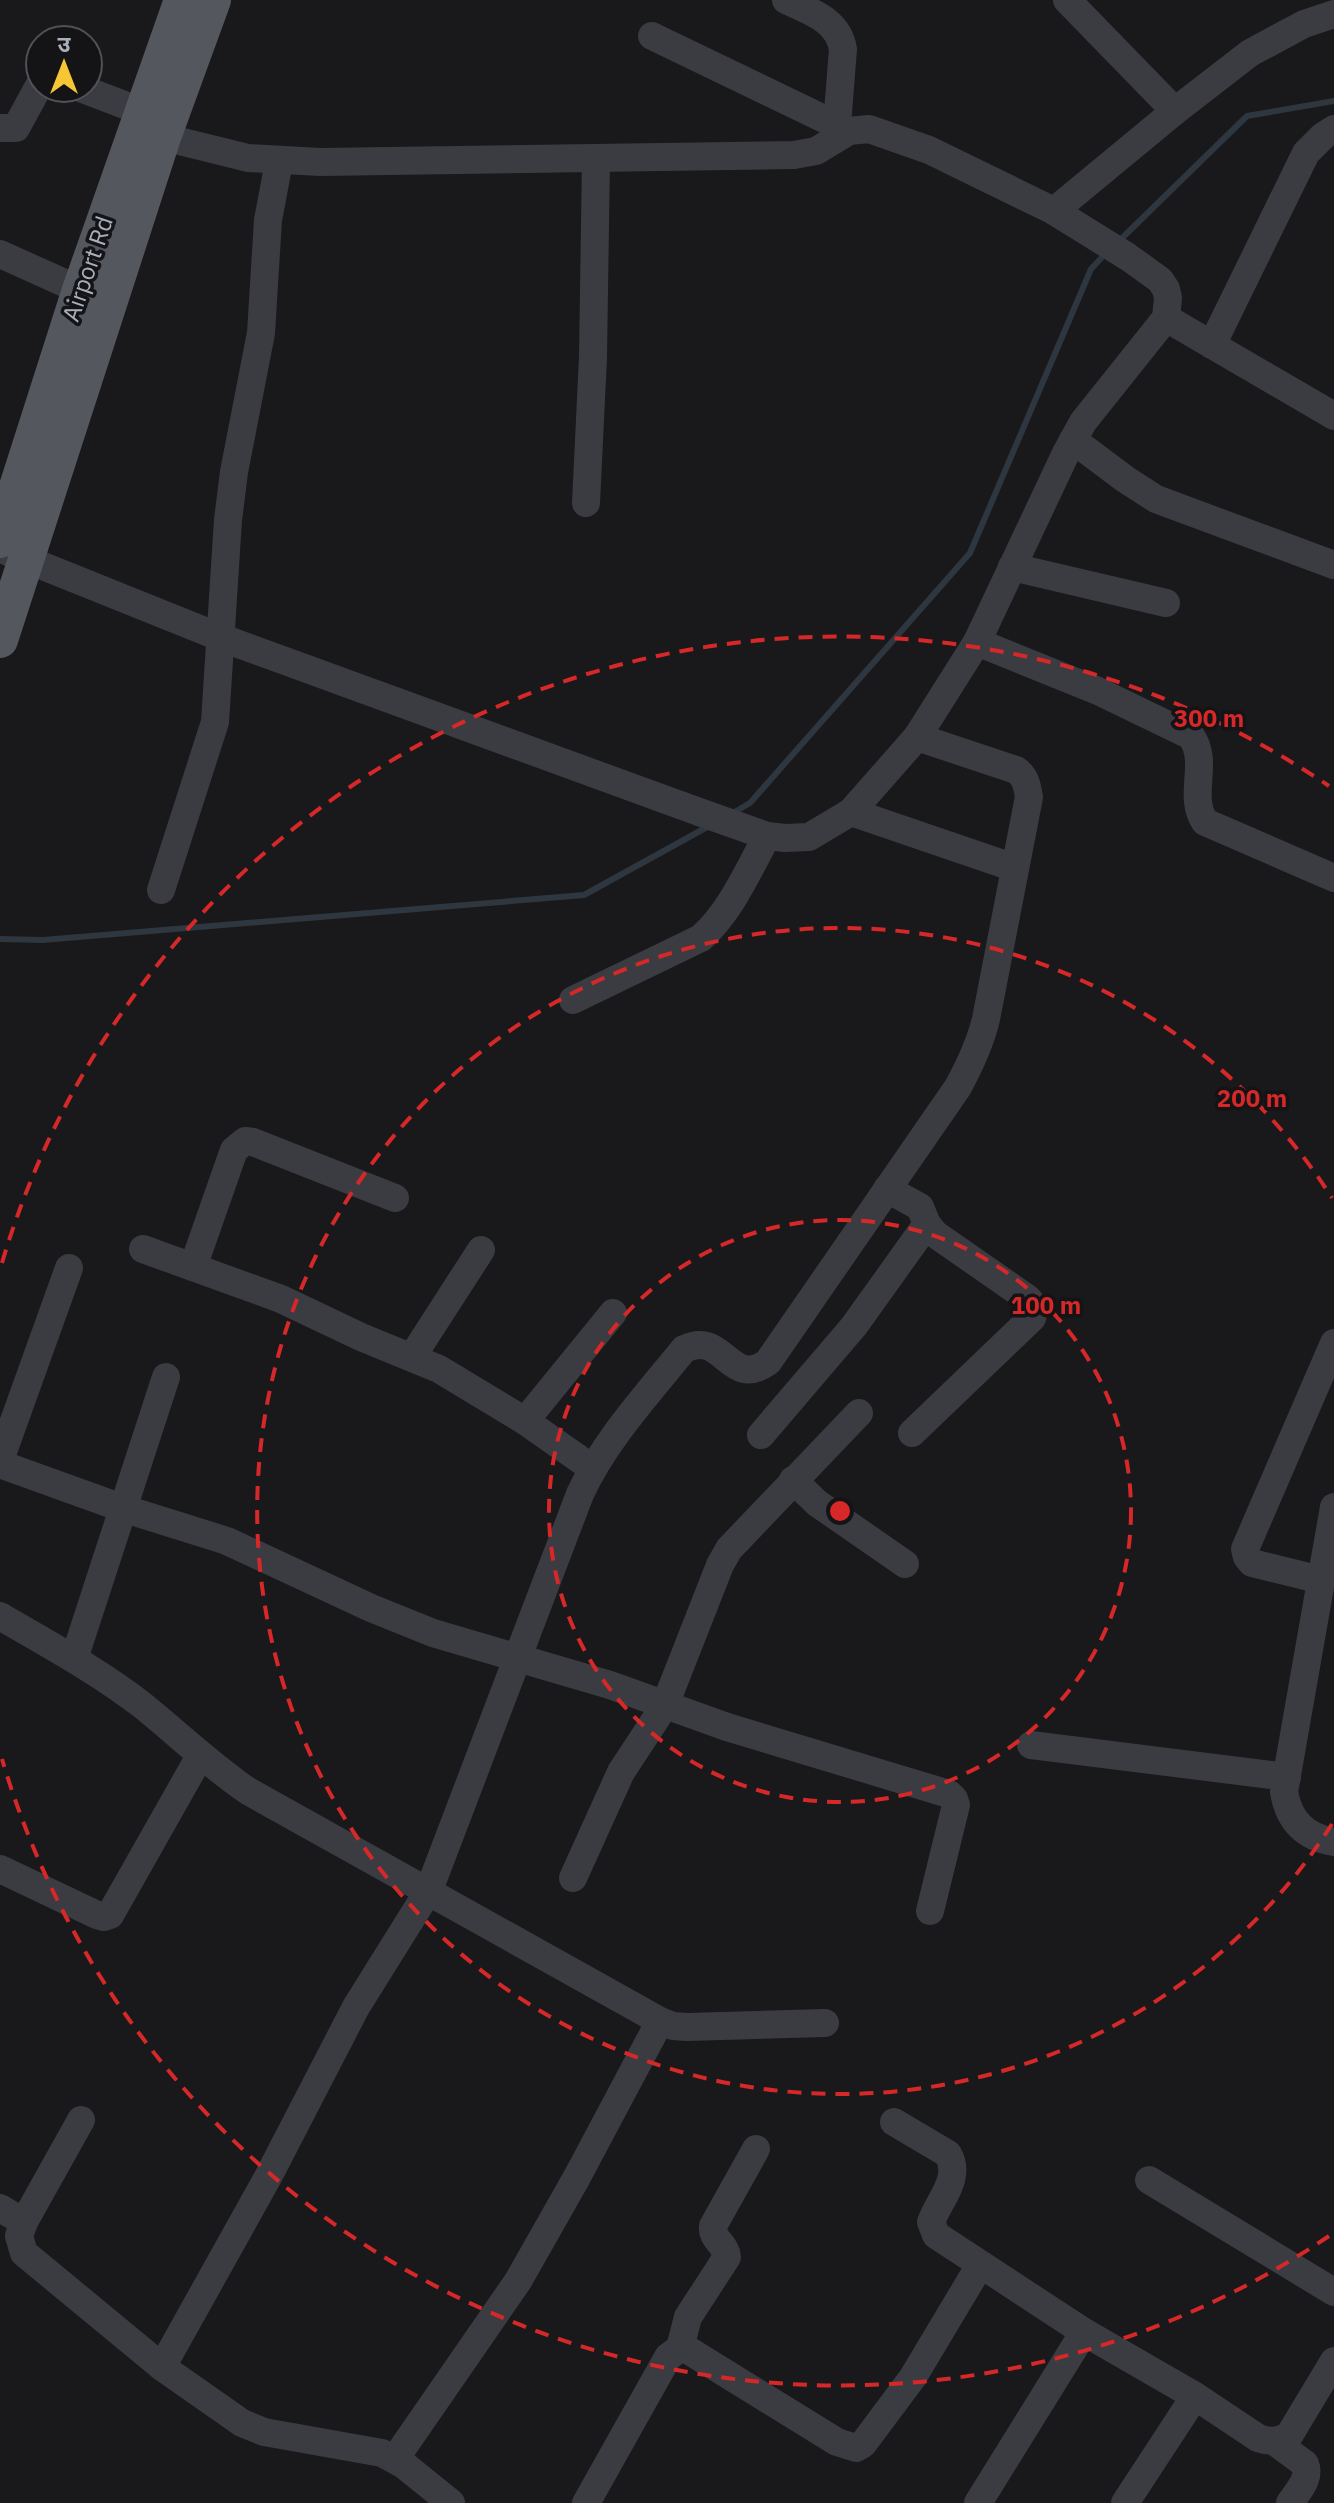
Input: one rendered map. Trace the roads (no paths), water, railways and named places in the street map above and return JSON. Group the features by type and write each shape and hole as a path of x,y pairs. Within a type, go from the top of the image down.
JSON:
{"main road":[{"name":"Airport Rd","path":"8,550 80,290 153,124 182,0"},
{"path":"0,640 8,550 153,124 213,0"}],"street":[{"path":"786,0 827,20 841,38 843,128"},
{"path":"1067,0 1175,111"},
{"path":"1054,211 1250,53 1304,24 1334,14"},
{"path":"8,550 222,638 767,836 809,837 851,812 917,737 977,642 1083,422 1166,318 1166,289 1160,280 1128,257 1054,211 929,150 869,129 843,128 652,36"},
{"path":"104,100 153,124 248,158 279,162 808,154 843,128"},
{"path":"0,128 16,128 29,104"},
{"path":"1212,345 1306,153 1334,129"},
{"path":"586,503 593,357 596,159"},
{"path":"161,890 215,722 228,520 234,472 261,333 268,220 279,162"},
{"path":"0,254 80,290"},
{"path":"1166,318 1334,416"},
{"path":"1073,440 1156,499 1334,565"},
{"path":"1012,567 1166,603"},
{"path":"977,642 1098,691 1191,736 1198,745 1200,755 1196,799 1205,822 1334,878"},
{"path":"162,2367 268,2177 356,2007 429,1890 592,1468 605,1447 684,1349 699,1343 708,1345 748,1371 768,1362 958,1087 981,1041 1029,797 1027,783 1016,770 917,737"},
{"path":"851,812 1015,868"},
{"path":"573,1000 701,938 726,911 767,836"},
{"path":"193,1267 234,1150 245,1141 395,1198"},
{"path":"887,1189 920,1207 935,1234 1027,1298 1034,1312 1032,1318 912,1433"},
{"path":"761,1435 854,1326 927,1224"},
{"path":"143,1249 281,1299 453,1376 592,1468"},
{"path":"412,1357 481,1250"},
{"path":"69,1268 0,1462 122,1508 227,1541 408,1624 518,1660 610,1685 727,1727 949,1794 956,1805 930,1911"},
{"path":"525,1421 613,1313"},
{"path":"1321,1580 1252,1563 1245,1549 1334,1343"},
{"path":"74,1659 166,1377"},
{"path":"573,1878 621,1772 665,1705 729,1549 859,1413"},
{"path":"793,1480 817,1503 905,1564"},
{"path":"1334,1507 1284,1792 1294,1822 1323,1841 1334,1842"},
{"path":"0,1616 74,1659 140,1703 200,1756 248,1791 660,2021 687,2027 825,2023"},
{"path":"1031,1745 1287,1777"},
{"path":"0,1869 97,1915 110,1915 200,1756"},
{"path":"395,2459 518,2281 660,2021"},
{"path":"81,2120 12,2215 24,2253 162,2367 242,2423 264,2432 364,2449 395,2459 451,2503"},
{"path":"894,2122 948,2154 952,2161 954,2170 951,2183 933,2217 936,2235 1084,2332 1195,2396 1258,2438 1274,2441 1290,2434 1334,2361"},
{"path":"586,2503 668,2357 680,2348 688,2317 727,2257 725,2249 714,2236 713,2226 756,2149"},
{"path":"1149,2180 1334,2292"},
{"path":"680,2348 837,2442 856,2448 863,2444 913,2377 980,2265"},
{"path":"978,2503 1084,2332"},
{"path":"1125,2503 1195,2396"},
{"path":"1274,2441 1307,2468 1307,2476 1290,2503"}],"waterway":[{"path":"1118,242 1247,116 1334,101"},
{"path":"733,813 750,803 970,553 1091,269 1107,252"},
{"path":"0,939 43,940 584,895 709,826"}]}
